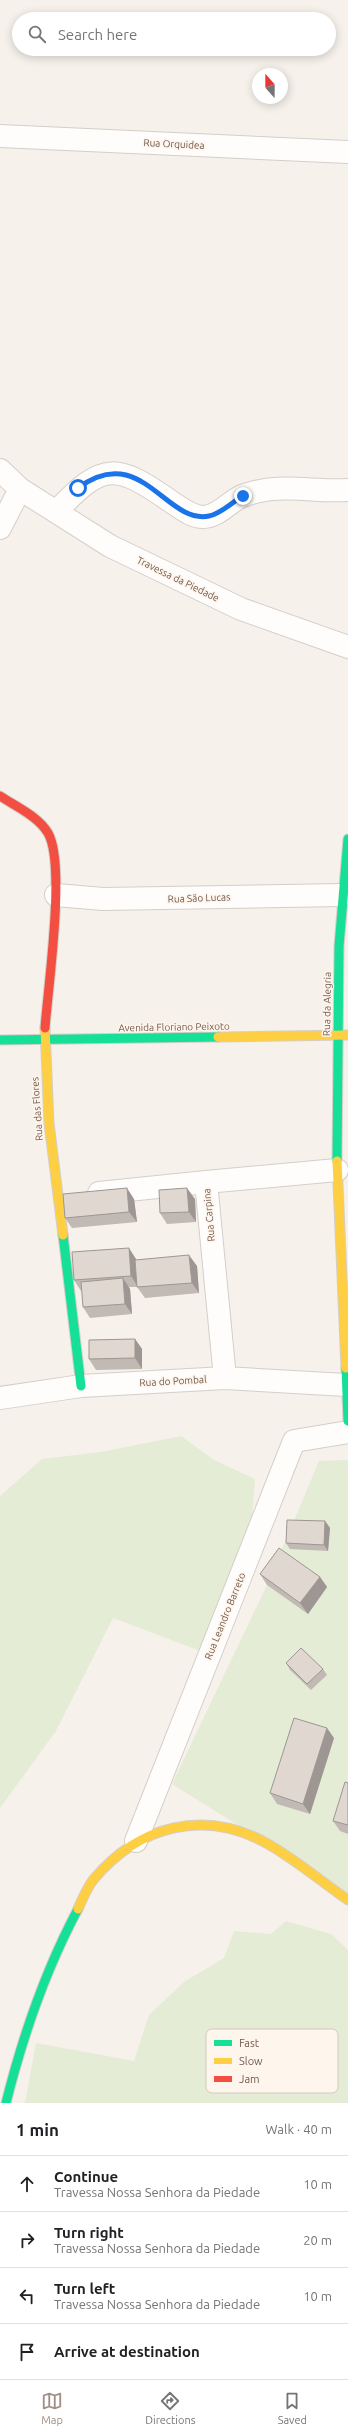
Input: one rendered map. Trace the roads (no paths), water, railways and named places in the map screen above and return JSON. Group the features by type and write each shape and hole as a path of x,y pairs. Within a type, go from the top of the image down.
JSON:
{"street":[{"name":"Rua Orquidea","path":"0,136 348,152"},
{"name":"Travessa da Piedade","path":"0,470 20,489 110,546 241,609 348,646"},
{"path":"56,512 78,488 90,480 117,473 146,484 186,512 203,517 211,516 243,496 262,491 284,489 348,490"},
{"path":"0,528 20,489"},
{"name":"Rua das Flores","path":"0,796 30,815 47,831 53,843 56,895 44,1040 49,1123 81,1386"},
{"name":"Rua da Alegria","path":"337,1170 337,1035 342,896 348,838"},
{"name":"Rua São Lucas","path":"56,895 140,899 342,896"},
{"name":"Avenida Floriano Peixoto","path":"0,1040 348,1035"},
{"path":"337,1170 348,1421"},
{"name":"Rua Carpina","path":"225,1378 206,1182 337,1170"},
{"path":"58,1198 206,1182"},
{"name":"Rua do Pombal","path":"0,1398 81,1386 225,1378 346,1385"},
{"name":"Rua Leandro Barreto","path":"136,1841 294,1441 348,1432"},
{"path":"6,2103 17,2058 35,2003 59,1944 93,1880 136,1841 177,1826 221,1826 268,1844 348,1900"}]}
